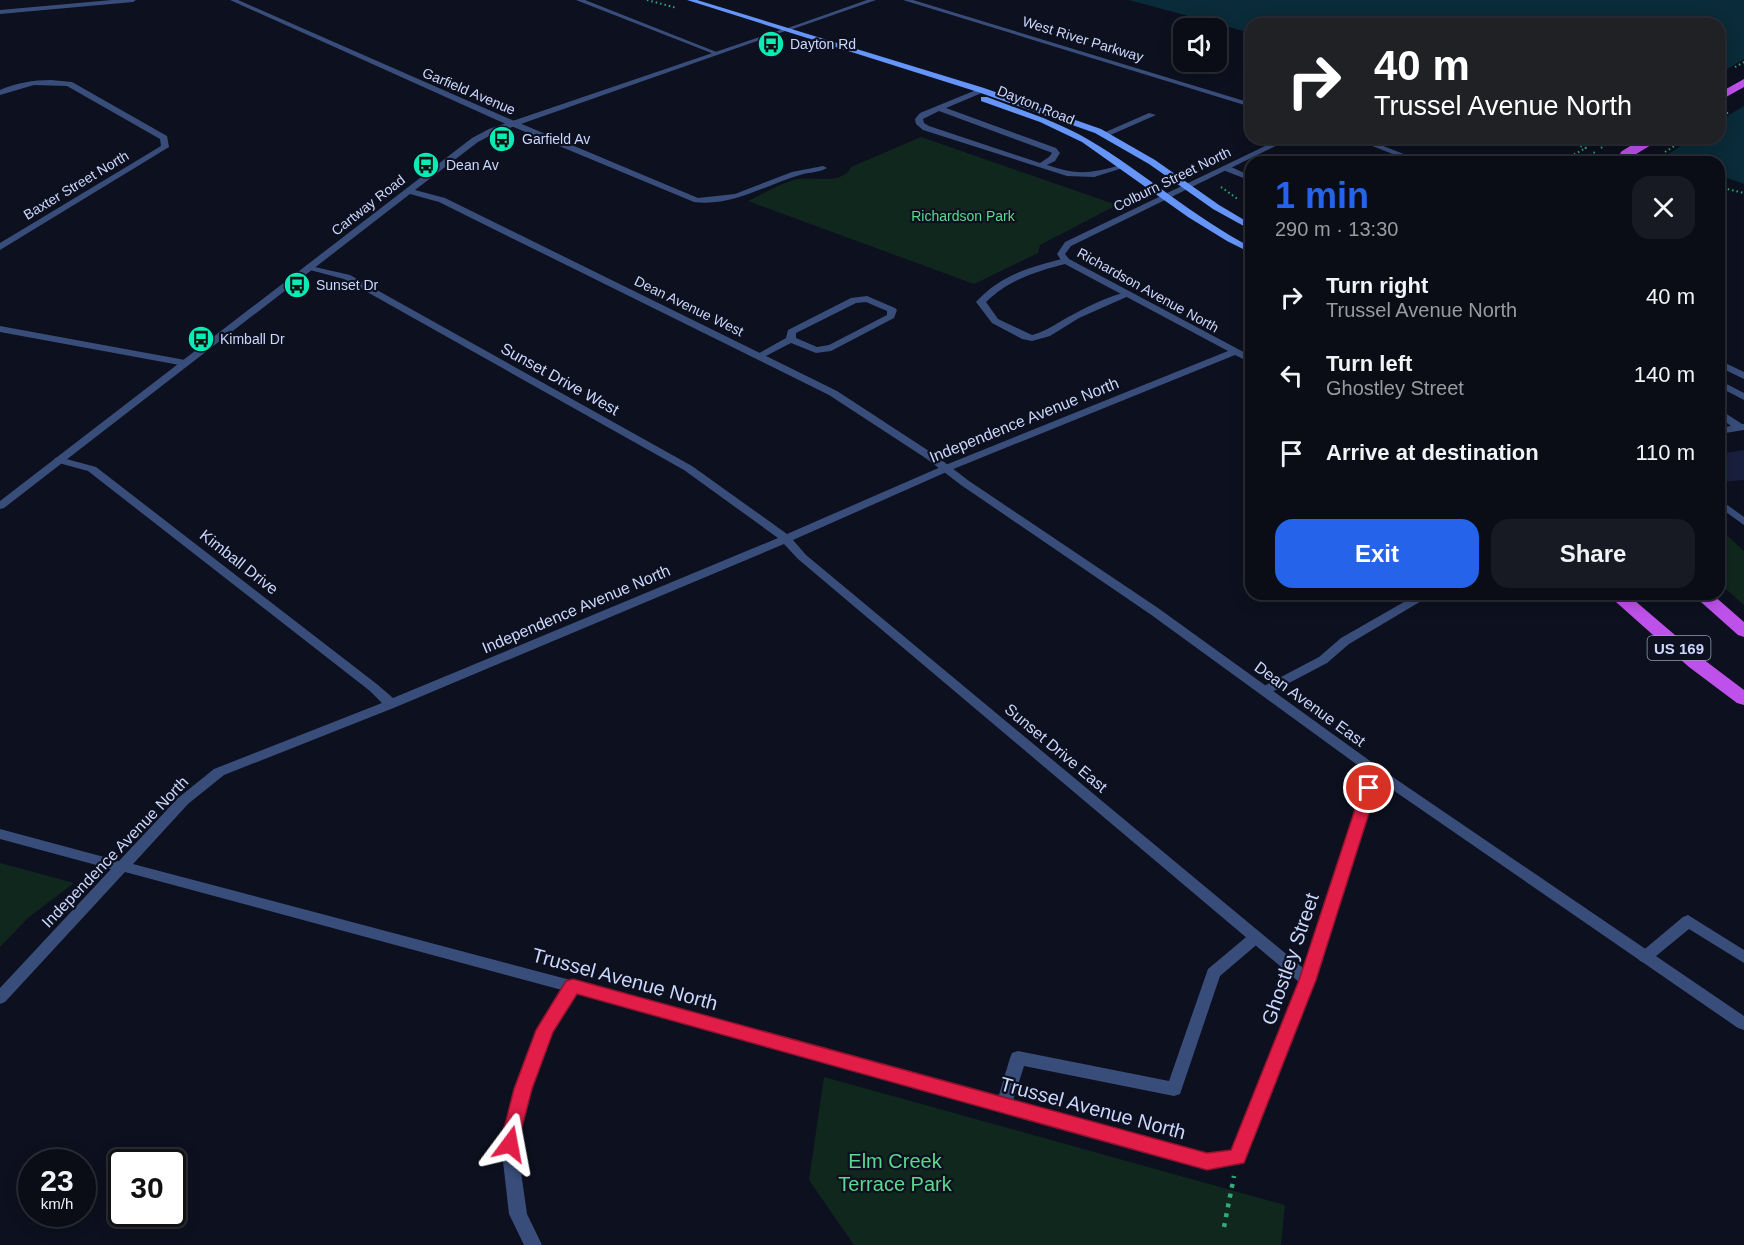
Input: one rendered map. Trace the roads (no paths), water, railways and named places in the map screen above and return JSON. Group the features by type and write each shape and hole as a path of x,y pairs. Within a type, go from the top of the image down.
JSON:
{"highway":[{"path":"1725,94 1744,82"},
{"path":"1625,156 1644,144"},
{"name":"US 169","path":"1623,600 1696,663 1744,699"},
{"path":"1708,600 1744,631"}],"main road":[{"name":"Dayton Road","path":"690,0 981,90 1105,134 1245,224"},
{"name":"Dayton Road","path":"788,29 1056,126 1091,145 1165,198 1245,246"}],"street":[{"path":"0,12 133,0"},
{"name":"Garfield Avenue","path":"233,0 696,200 719,201 741,197 796,174 823,168"},
{"path":"579,0 716,53"},
{"name":"Cartway Road","path":"0,506 475,140 514,123 873,0"},
{"name":"West River Parkway","path":"906,0 1245,103"},
{"name":"Baxter Street North","path":"0,93 31,83 51,81 69,84 164,138 165,147 0,247"},
{"path":"981,90 923,115 919,119 920,124 926,128 1041,165 1080,175 1094,175 1122,166"},
{"path":"939,108 1053,150 1056,153 1052,159 1041,165"},
{"path":"1105,134 1152,115"},
{"name":"Colburn Street North","path":"1251,156 1276,144"},
{"path":"1372,144 1404,156"},
{"name":"Colburn Street North","path":"1068,244 1245,159"},
{"path":"1226,168 1245,176"},
{"name":"Dean Avenue West","path":"408,191 442,200 833,393 947,468"},
{"name":"Richardson Avenue North","path":"1068,244 1061,254 1066,261 1126,296 1245,357"},
{"path":"1066,261 1041,266 988,294 981,302 995,321 1025,337 1032,338 1047,334 1076,316 1126,296"},
{"name":"Sunset Drive West","path":"309,267 347,277 688,468 786,539"},
{"path":"867,299 892,310 891,316 831,348 816,350 791,339 791,332 854,300 867,299"},
{"path":"0,329 186,363"},
{"path":"759,356 791,339"},
{"name":"Independence Avenue North","path":"0,998 183,801 219,772 391,704 786,539 947,468 1235,352"},
{"path":"1725,366 1744,376"},
{"path":"1725,386 1744,397"},
{"path":"1725,416 1742,428"},
{"path":"1725,430 1742,428"},
{"name":"Kimball Drive","path":"59,460 92,469 374,688 391,704"},
{"name":"Dean Avenue East","path":"947,468 1154,611 1378,774 1744,1024"},
{"path":"1725,507 1744,522"},
{"name":"Sunset Drive East","path":"786,539 811,564 1307,980"},
{"path":"1264,691 1323,660 1345,641 1417,600"},
{"name":"Ghostley Street","path":"1238,1157 1307,980 1369,788 1378,774"},
{"name":"Trussel Avenue North","path":"0,834 573,986 1207,1162 1238,1157"},
{"path":"1645,957 1688,921 1744,957"},
{"path":"1004,1106 1018,1058 1174,1089 1213,973 1256,938"},
{"path":"533,1245 518,1214 510,1144 523,1089 545,1030 573,986"}],"water":[{"path":"1129,0 1744,0 1744,184 1725,177 1725,156 1662,156 1626,144 1725,144 1725,18 1245,18 1245,31 1227,27 1227,18 1196,18"}],"place":[{"name":"Dayton Rd","path":"771,44"},
{"name":"Garfield Av","path":"502,139"},
{"name":"Dean Av","path":"426,165"},
{"name":"Sunset Dr","path":"297,285"},
{"name":"Kimball Dr","path":"201,339"}],"park label":[{"name":"Richardson Park","path":"963,216"},
{"name":"Elm Creek Terrace Park","path":"895,1172"}]}
